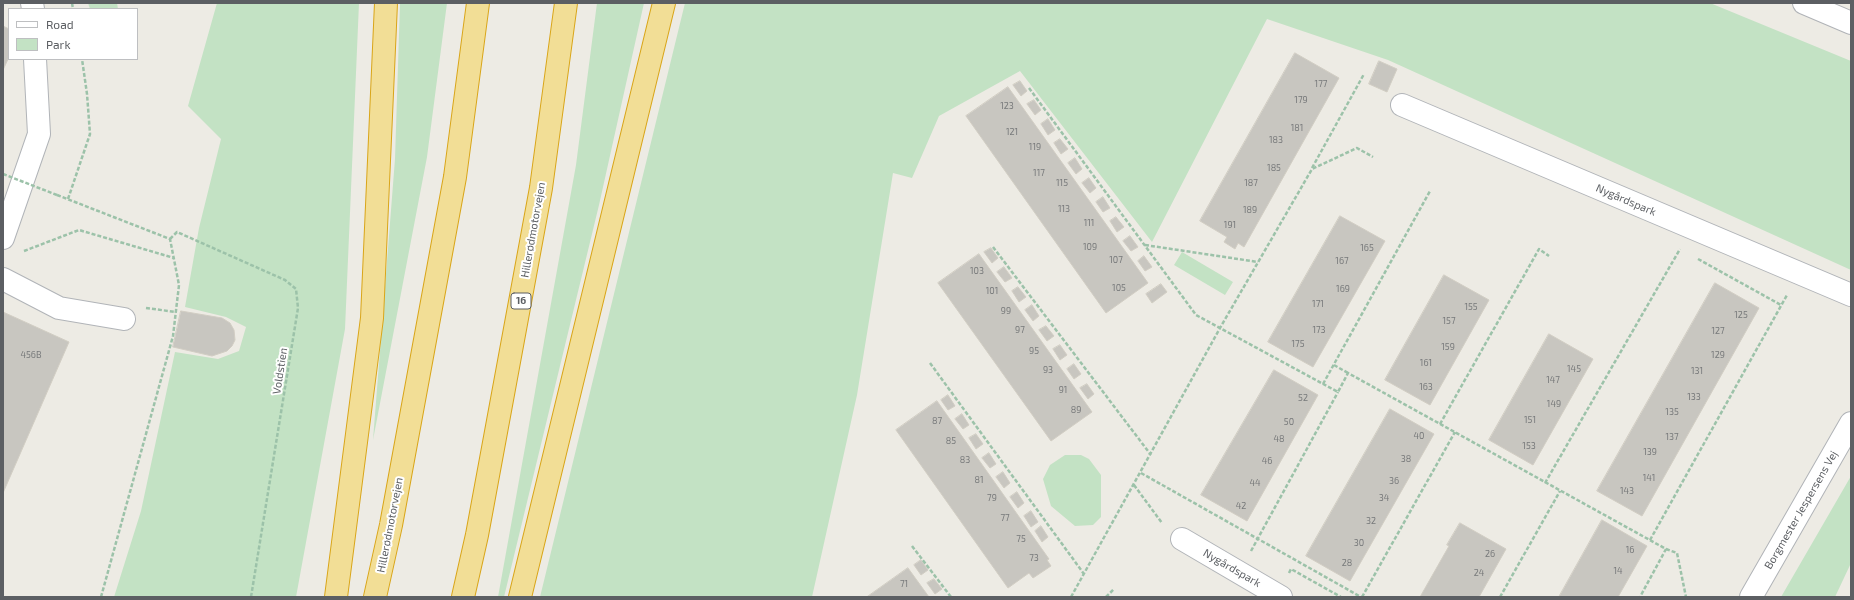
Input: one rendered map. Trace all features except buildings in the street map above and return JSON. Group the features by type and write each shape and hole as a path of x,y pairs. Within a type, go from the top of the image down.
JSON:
{"highway":[{"path":"336,597 372,318 386,3"},
{"name":"Hillerødmotorvejen","path":"375,597 391,525 455,177 478,3"},
{"name":"Hillerødmotorvejen","path":"463,597 477,535 541,188 566,3"},
{"path":"520,597 664,3"}],"street":[{"path":"1804,3 1851,23"},
{"path":"3,238 39,134 35,60"},
{"name":"Nygårdspark","path":"1402,105 1851,295"},
{"path":"3,279 59,308 131,313"},
{"name":"Borgmester Jespersens Vej","path":"1751,597 1851,423"},
{"name":"Nygårdspark","path":"1182,539 1279,596"}],"path":[{"path":"68,199 90,134 87,94 82,60"},
{"path":"1071,597 1220,328 1312,169 1364,74"},
{"path":"1029,88 1196,315 1338,392"},
{"path":"1312,169 1357,148 1373,157"},
{"path":"3,174 170,239 179,285 173,336 101,597"},
{"path":"1323,384 1430,191"},
{"path":"1546,483 1693,228"},
{"path":"17,254 79,230 174,258"},
{"name":"Voldstien","path":"170,239 177,232 285,280 296,289 298,308 251,597"},
{"path":"1145,245 1258,262"},
{"path":"993,247 1151,455"},
{"path":"1440,424 1540,249 1549,256"},
{"path":"1680,249 1687,253"},
{"path":"1694,257 1782,305"},
{"path":"1650,540 1799,273"},
{"path":"131,313 176,312"},
{"path":"930,364 1084,574"},
{"path":"1334,365 1560,491 1666,549 1677,553 1686,597"},
{"path":"1240,573 1348,373"},
{"path":"1141,473 1362,597 1454,432"},
{"path":"1134,485 1162,524"},
{"path":"1500,597 1560,491"},
{"path":"912,546 951,597"},
{"path":"1640,597 1666,549"},
{"path":"1279,596 1291,569 1341,597"},
{"path":"1106,597 1114,589"}],"green space":[{"path":"88,3 117,3 118,8 90,8"},
{"path":"217,3 359,3 345,329 296,597 114,597 141,511 175,352 218,359 239,351 246,327 226,317 185,307 199,228 221,139 188,106"},
{"path":"400,3 447,3 427,157 373,440 395,159"},
{"path":"597,3 644,3 599,205 504,597 498,597 576,165"},
{"path":"685,3 1710,3 1851,61 1851,270 1388,60 1267,19 1152,242 1020,71 939,116 912,178 893,173 857,395 812,597 540,597"},
{"path":"1182,252 1233,282 1225,295 1174,265"},
{"path":"1065,455 1081,455 1089,459 1101,475 1101,517 1093,525 1075,526 1051,506 1043,479 1050,465"},
{"path":"1851,476 1851,563 1835,597 1781,597"}]}
